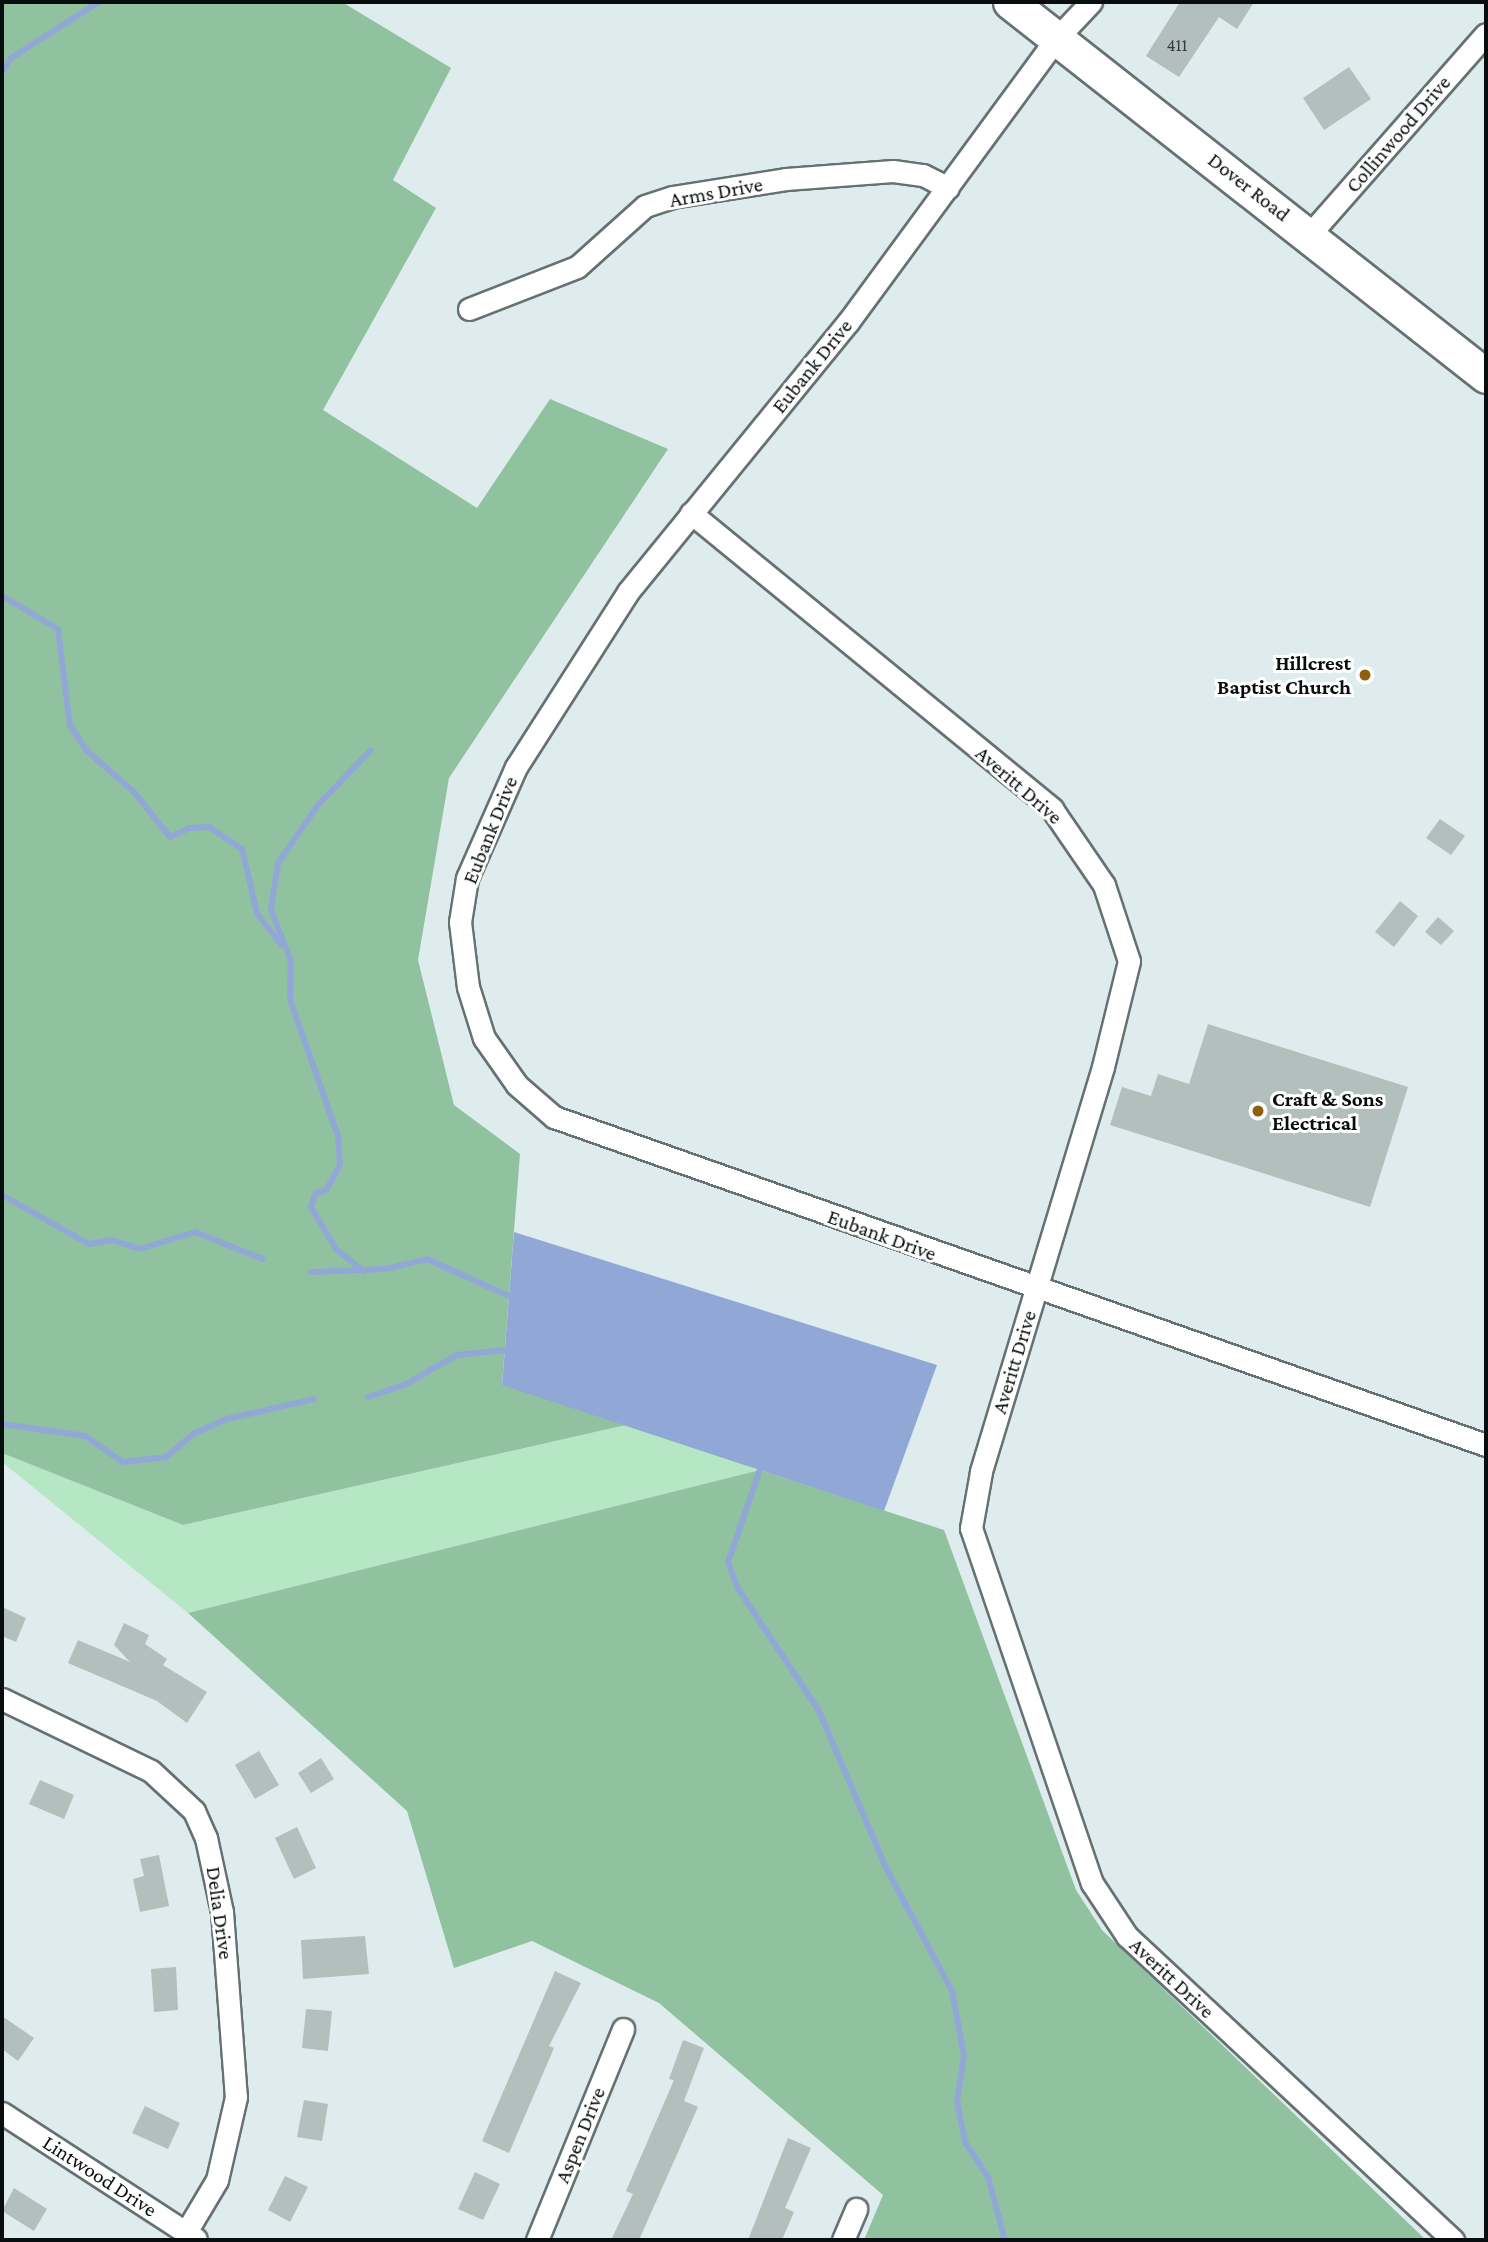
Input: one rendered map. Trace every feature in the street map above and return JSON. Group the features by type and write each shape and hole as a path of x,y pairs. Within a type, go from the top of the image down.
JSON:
{"main road":[{"name":"Dover Road","path":"1010,2 1310,234 1486,376"}],"street":[{"name":"Eubank Drive","path":"1091,2 1056,39 849,322 628,592 516,767 480,845 460,922 468,987 485,1038 517,1085 554,1117 1037,1290 1486,1446"},
{"name":"Collinwood Drive","path":"1310,234 1486,34"},
{"name":"Arms Drive","path":"469,309 577,267 645,206 672,197 786,179 893,170 923,175 948,188"},
{"name":"Averitt Drive","path":"691,513 1052,809 1104,885 1129,961 1037,1290 981,1472 971,1528 1092,1883 1127,1936 1453,2240"},
{"name":"Delia Drive","path":"2,1699 151,1771 194,1811 206,1838 225,1939 236,2097 217,2180 192,2236"},
{"name":"Aspen Drive","path":"537,2240 623,2029"},
{"name":"Lintwood Drive","path":"2,2113 192,2236"},
{"path":"843,2240 856,2209"}],"green space":[{"path":"2,2 342,2 451,68 393,180 436,208 323,410 477,508 550,399 668,449 449,778 418,960 454,1105 520,1154 502,1384 626,1425 183,1525 2,1453"},
{"path":"626,1425 760,1470 188,1613 2,1462 2,1453 183,1525"},
{"path":"760,1470 944,1530 1076,1890 1102,1930 1426,2240 864,2240 883,2195 659,2003 532,1941 454,1968 407,1811 188,1613"}],"water":[{"path":"514,1232 937,1365 884,1511 502,1385"}],"building":[{"path":"1180,2 1254,2 1237,29 1219,17 1179,77 1146,56"},
{"path":"1349,67 1371,99 1324,130 1303,98"},
{"path":"1440,819 1465,836 1451,855 1426,838"},
{"path":"1400,901 1418,916 1394,947 1375,932"},
{"path":"1438,917 1454,931 1441,945 1425,932"},
{"name":"Craft & Sons Electrical","path":"1208,1024 1408,1087 1370,1207 1110,1125 1122,1087 1151,1096 1158,1074 1189,1084"},
{"path":"2,1607 26,1618 16,1642 2,1636"},
{"path":"124,1623 149,1635 145,1644 167,1659 163,1665 207,1692 187,1723 157,1701 68,1663 78,1640 130,1662 114,1645"},
{"path":"259,1751 279,1785 255,1799 235,1765"},
{"path":"321,1758 334,1779 311,1793 298,1773"},
{"path":"40,1780 74,1795 64,1819 29,1804"},
{"path":"297,1827 316,1868 294,1879 275,1838"},
{"path":"159,1855 169,1906 140,1912 133,1879 144,1876 140,1859"},
{"path":"365,1936 369,1974 303,1979 301,1940"},
{"path":"176,1967 178,2010 154,2012 151,1969"},
{"path":"555,1971 581,1983 549,2046 554,2048 509,2153 482,2141"},
{"path":"306,2009 332,2011 328,2051 302,2048"},
{"path":"2,2016 34,2038 18,2061 2,2049"},
{"path":"683,2040 704,2048 684,2101 698,2107 639,2240 611,2240 633,2194 626,2191 674,2080 669,2079"},
{"path":"304,2100 328,2104 322,2141 297,2137"},
{"path":"145,2106 180,2123 168,2149 132,2133"},
{"path":"788,2138 811,2148 785,2208 794,2212 782,2240 748,2240"},
{"path":"475,2172 500,2184 483,2220 458,2209"},
{"path":"285,2176 308,2187 290,2222 268,2210"},
{"path":"14,2188 47,2209 34,2231 2,2211"}],"waterway":[{"path":"2,72 11,58 99,2"},
{"path":"2,596 58,629 70,725 87,751 134,792 170,837 189,828 209,827 242,849 257,913 281,945"},
{"path":"364,1271 336,1249 311,1207 315,1194 327,1189 340,1165 338,1136 290,1000 291,961 271,910 278,863 318,805 371,750"},
{"path":"2,1195 89,1244 112,1240 140,1249 195,1232 263,1259"},
{"path":"311,1272 386,1269 427,1259 509,1296"},
{"path":"368,1397 406,1384 457,1355 505,1350"},
{"path":"2,1424 85,1436 123,1462 166,1457 195,1433 227,1419 314,1399"},
{"path":"760,1470 728,1562 737,1587 819,1711 885,1866 952,1991 964,2056 957,2101 965,2142 988,2177 1005,2240"}],"place":[{"name":"Hillcrest Baptist Church","path":"1365,675"},
{"name":"Craft & Sons Electrical","path":"1258,1111"}]}
